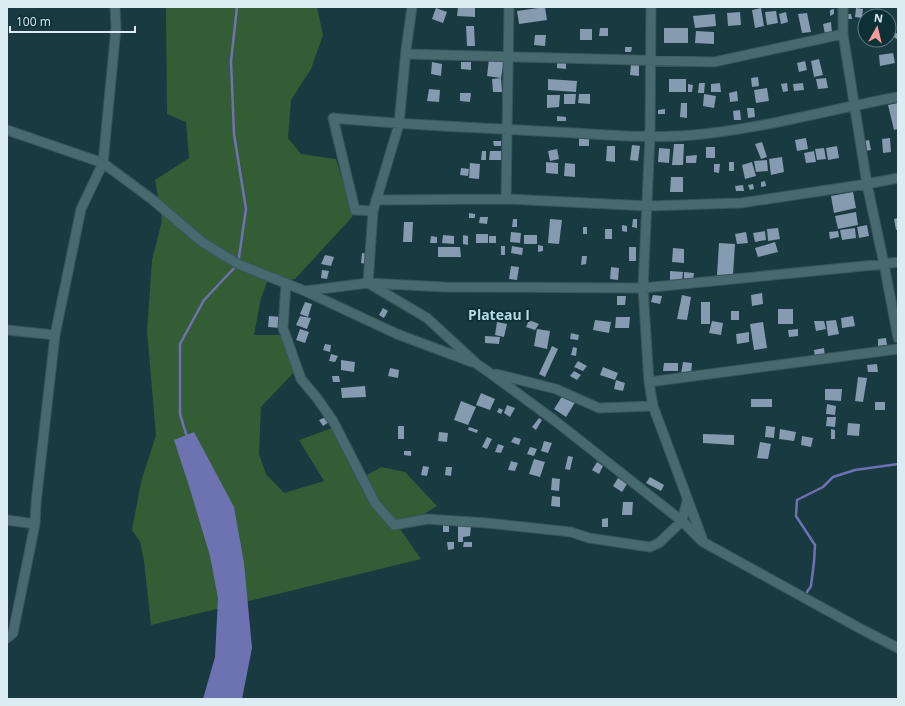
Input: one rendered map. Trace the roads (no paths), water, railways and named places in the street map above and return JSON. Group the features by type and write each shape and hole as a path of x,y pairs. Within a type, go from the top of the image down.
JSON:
{"street":[{"path":"7,638 13,634 35,524 36,503 55,335 81,209 103,163 116,28 115,7"},
{"path":"368,283 373,211 399,124 412,7"},
{"path":"506,199 509,7"},
{"path":"651,7 650,136 648,206 643,288 649,382 653,406 703,542"},
{"path":"843,7 843,34 867,184 898,338"},
{"path":"406,54 714,62 843,34"},
{"path":"373,211 355,210 333,118 399,124 508,130 650,136 692,135 738,130 898,97"},
{"path":"7,130 103,163 153,200 202,242 238,264 305,291 397,334 477,364"},
{"path":"376,200 506,199 648,206 741,203 898,178"},
{"path":"305,291 368,283 444,287 643,288 898,262"},
{"path":"286,283 283,328 301,379 317,398 333,421 375,503 394,524 427,518 571,532 589,538 650,547 659,543 682,521 687,501"},
{"path":"368,283 427,318 477,364 554,420 682,521 703,542 898,648"},
{"path":"7,330 55,335"},
{"path":"649,382 898,349"},
{"path":"490,372 556,389 599,408 653,406"},
{"path":"7,520 35,524"}],"water":[{"path":"194,432 234,507 244,563 252,648 242,699 203,699 215,657 218,598 210,556 174,440"}],"waterway":[{"path":"187,437 180,414 180,344 204,300 238,264 246,209 234,134 231,61 237,7"},
{"path":"807,592 811,586 815,545 796,516 797,500 823,487 833,477 855,470 898,464"}],"district":[{"name":"Plateau I","path":"499,314"}]}
